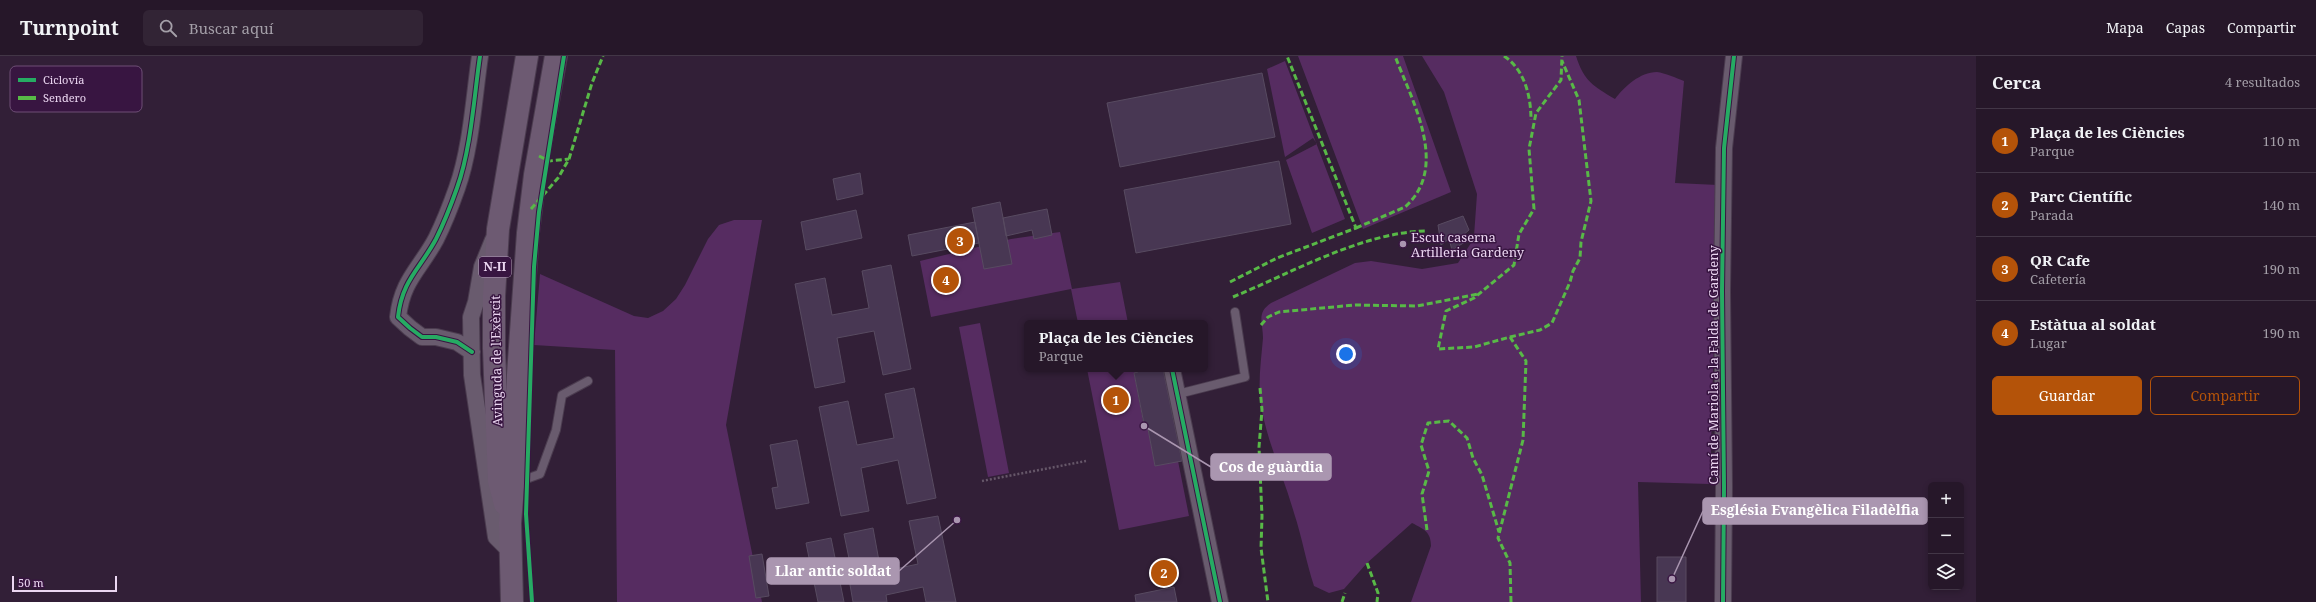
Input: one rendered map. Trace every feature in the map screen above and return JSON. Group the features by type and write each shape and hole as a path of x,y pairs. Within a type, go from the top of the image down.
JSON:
{"main road":[{"name":"Avinguda de l'Exèrcit","path":"510,523 499,473 494,348 498,229 527,56"},
{"name":"Avinguda de l'Exèrcit","path":"512,602 510,523 517,439 518,376 528,233 535,175 556,56"}],"street":[{"path":"472,352 457,342 436,337 422,337 398,317 400,301 407,283 436,238 457,187 469,134 480,56"},
{"name":"Camí de Mariola a la Falda de Gardeny","path":"1723,602 1724,487 1722,291 1724,148 1734,56"},
{"path":"498,229 482,267 476,302 471,317 472,375 496,537 511,552"},
{"path":"436,337 458,330 471,317"},
{"path":"1173,372 1220,602"}],"lane":[{"path":"1178,394 1245,377 1235,312"},
{"path":"514,483 540,474 556,430 562,395 588,381"}],"path":[{"path":"982,481 1086,461"}],"shaded area":[{"path":"1298,56 1403,56 1451,192 1363,229"},
{"path":"1422,56 1576,56 1582,71 1590,82 1615,99 1633,81 1639,77 1651,73 1657,72 1684,81 1675,183 1718,185 1710,484 1638,482 1641,602 1411,602 1431,546 1430,537 1428,534 1420,527 1412,523 1367,563 1344,589 1329,593 1314,586 1297,522 1262,411 1260,365 1263,338 1261,319 1263,311 1271,303 1355,263 1371,261 1422,269 1458,263 1471,243 1474,236 1477,194 1444,92"},
{"path":"1285,61 1316,142 1313,138 1285,157 1267,69"},
{"path":"1317,144 1345,219 1312,233 1286,160"},
{"path":"734,220 762,220 726,425 762,602 617,602 615,350 534,345 540,274 634,316 648,318 663,311 676,299 685,285 708,239 719,225"},
{"path":"1060,232 1072,289 1120,282 1127,320 1077,320 1071,289 931,317 920,261 1011,239"},
{"path":"980,323 1009,473 988,477 959,327"},
{"path":"1088,372 1138,372 1134,373 1144,426 1145,429 1148,429 1155,465 1178,461 1189,516 1119,530"}],"building":[{"path":"1262,73 1275,137 1120,167 1107,103"},
{"path":"1279,161 1291,224 1136,253 1124,190"},
{"path":"860,173 863,194 837,200 833,179"},
{"path":"1000,202 1012,264 984,269 972,208"},
{"path":"1047,209 1052,235 1034,239 1032,230 1006,236 1003,218"},
{"path":"856,210 862,238 806,250 801,222"},
{"path":"1463,216 1469,230 1462,236 1465,242 1452,250 1449,239 1441,245 1438,225"},
{"path":"975,222 979,243 912,256 908,235"},
{"path":"891,265 911,369 883,375 874,331 837,338 845,382 815,388 795,284 825,278 832,315 869,308 862,271"},
{"path":"1164,372 1182,461 1155,466 1148,429 1145,429 1134,373"},
{"path":"914,388 936,498 907,504 898,460 861,468 869,511 841,516 819,407 848,401 857,445 894,438 885,394"},
{"path":"797,440 809,503 776,509 772,488 778,487 770,445"},
{"path":"938,516 956,602 926,602 923,587 886,595 887,602 853,602 849,579 853,578 844,534 873,528 881,572 918,564 909,521"},
{"path":"831,538 844,602 818,602 806,543"},
{"path":"762,554 769,596 756,598 749,556"},
{"path":"1657,557 1686,557 1686,602 1657,602"},
{"path":"1174,587 1177,602 1136,602 1135,595"}],"marked path":[{"path":"531,209 558,178 569,159 592,83 603,56"},
{"path":"1230,282 1277,258 1356,228 1287,56"},
{"path":"1356,228 1405,207 1418,191 1425,173 1426,154 1418,113 1395,56"},
{"path":"1504,56 1522,76 1530,102 1531,120"},
{"path":"1511,602 1510,563 1498,538 1523,440 1526,361 1510,337 1474,347 1438,349 1446,311 1474,298 1514,265 1519,234 1534,209 1529,149 1536,113 1561,80 1562,56"},
{"path":"1510,337 1540,330 1552,323 1570,282 1573,271 1580,258 1581,242 1591,201 1579,100 1562,61"},
{"path":"539,156 549,161 569,159"},
{"path":"1233,297 1328,255 1353,246 1377,238 1402,233 1426,231"},
{"path":"1261,325 1268,317 1279,312 1355,305 1417,306 1478,294"},
{"path":"1260,388 1262,410 1259,447 1262,516 1261,548 1268,602"},
{"path":"1427,530 1422,494 1429,471 1421,445 1428,423 1449,421 1467,438 1473,458 1482,475 1499,532"},
{"path":"1367,563 1378,593 1377,602"},
{"path":"1342,602 1345,593"}],"cycle path":[{"path":"472,352 457,342 436,337 422,337 398,317 403,293 412,275 436,239 462,173 472,123 480,56"},
{"path":"532,602 526,514 534,267 539,212 564,56"},
{"path":"1723,602 1724,487 1722,291 1724,148 1734,56"},
{"path":"1173,372 1220,602"}],"place":[{"name":"QR Cafe","path":"960,241"},
{"name":"Escut caserna Artilleria Gardeny","path":"1403,244"},
{"name":"Estàtua al soldat","path":"946,280"},
{"name":"Plaça de les Ciències","path":"1116,400"},
{"name":"Cos de guàrdia","path":"1144,426"},
{"name":"Llar antic soldat","path":"957,520"},
{"name":"Parc Científic","path":"1164,573"},
{"name":"Església Evangèlica Filadèlfia","path":"1672,579"}]}
